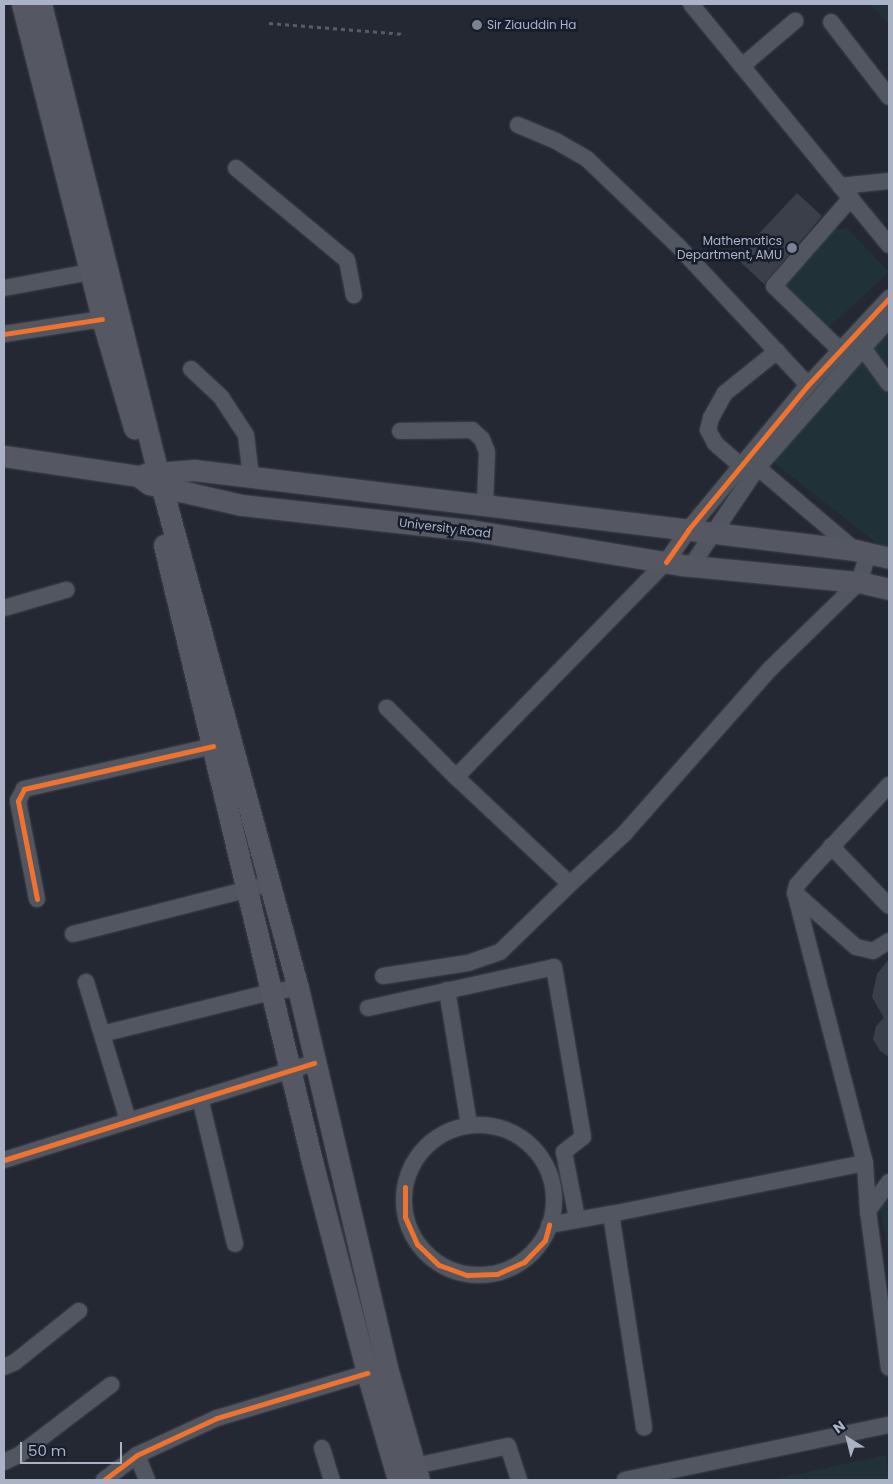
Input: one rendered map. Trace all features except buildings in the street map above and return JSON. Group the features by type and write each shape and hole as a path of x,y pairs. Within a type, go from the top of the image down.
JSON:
{"main road":[{"path":"22,4 102,319 151,478 298,988 314,1063 385,1358 417,1473"},
{"path":"41,4 245,890 270,992 292,1070 366,1373 398,1480"},
{"name":"University Road","path":"4,456 151,478 242,505 470,530 691,566 859,582 889,589"},
{"path":"151,478 194,470 862,552 889,558"}],"street":[{"path":"691,4 846,192 888,239"},
{"path":"742,66 795,21"},
{"path":"832,22 889,97"},
{"path":"518,125 556,141 587,159 679,247 808,385"},
{"path":"236,168 346,260 354,296"},
{"path":"841,351 774,286 846,192 889,181"},
{"path":"4,288 90,272"},
{"path":"691,566 749,463 808,385 889,298"},
{"path":"4,334 102,319"},
{"path":"456,777 666,562 688,530 749,463 863,348 889,319"},
{"path":"863,348 889,384"},
{"path":"383,976 468,963 500,952 624,834 770,669 859,582 862,552 749,463 715,443 708,430 711,418 731,388 777,352"},
{"path":"191,369 221,397 246,435 250,477"},
{"path":"400,431 472,430 482,439 487,452 485,505"},
{"path":"4,608 66,590"},
{"path":"387,708 456,777 570,884"},
{"path":"37,899 18,801 24,789 213,746"},
{"path":"889,785 797,884 795,893 865,1163 868,1211 889,1368"},
{"path":"831,846 889,906"},
{"path":"73,934 268,884"},
{"path":"795,893 856,947 873,951 889,941"},
{"path":"368,1008 554,967 583,1137 564,1152 577,1218"},
{"path":"86,982 128,1120"},
{"path":"102,1034 270,992 298,988"},
{"path":"447,990 469,1125"},
{"path":"5,1157 314,1063"},
{"path":"200,1098 235,1244"},
{"path":"493,1124 521,1135 543,1156 551,1183 549,1225 545,1240 524,1262 497,1274 467,1275 439,1265 417,1244 405,1217 405,1187 415,1159 436,1137 469,1125 493,1124"},
{"path":"549,1225 865,1163"},
{"path":"868,1211 889,1182"},
{"path":"611,1214 644,1427"},
{"path":"4,1367 79,1311"},
{"path":"104,1480 137,1455 217,1418 366,1373"},
{"path":"4,1462 19,1455 111,1385"},
{"path":"625,1480 889,1425"},
{"path":"417,1473 508,1446 519,1480"},
{"path":"322,1448 332,1480"},
{"path":"137,1455 147,1480"}],"path":[{"path":"269,23 405,34"}],"shaded area":[{"path":"869,4 889,4 889,24 872,6"},
{"path":"847,228 889,272 827,329 787,294 786,281 832,230"},
{"path":"889,332 889,375 872,350"},
{"path":"862,358 889,395 889,553 772,461"},
{"path":"889,1191 889,1256 877,1194"},
{"path":"886,1455 889,1480 769,1480"}],"cycle path":[{"path":"666,562 688,530 808,385 889,298"},
{"path":"4,334 102,319"},
{"path":"37,899 18,801 24,789 213,746"},
{"path":"4,1160 314,1063"},
{"path":"405,1187 405,1217 417,1244 439,1265 467,1275 497,1274 524,1262 545,1240 549,1225"},
{"path":"104,1480 137,1455 217,1418 367,1373"}],"place":[{"name":"Sir Ziauddin Ha","path":"477,25"},
{"name":"Mathematics Department, AMU","path":"792,248"}]}
